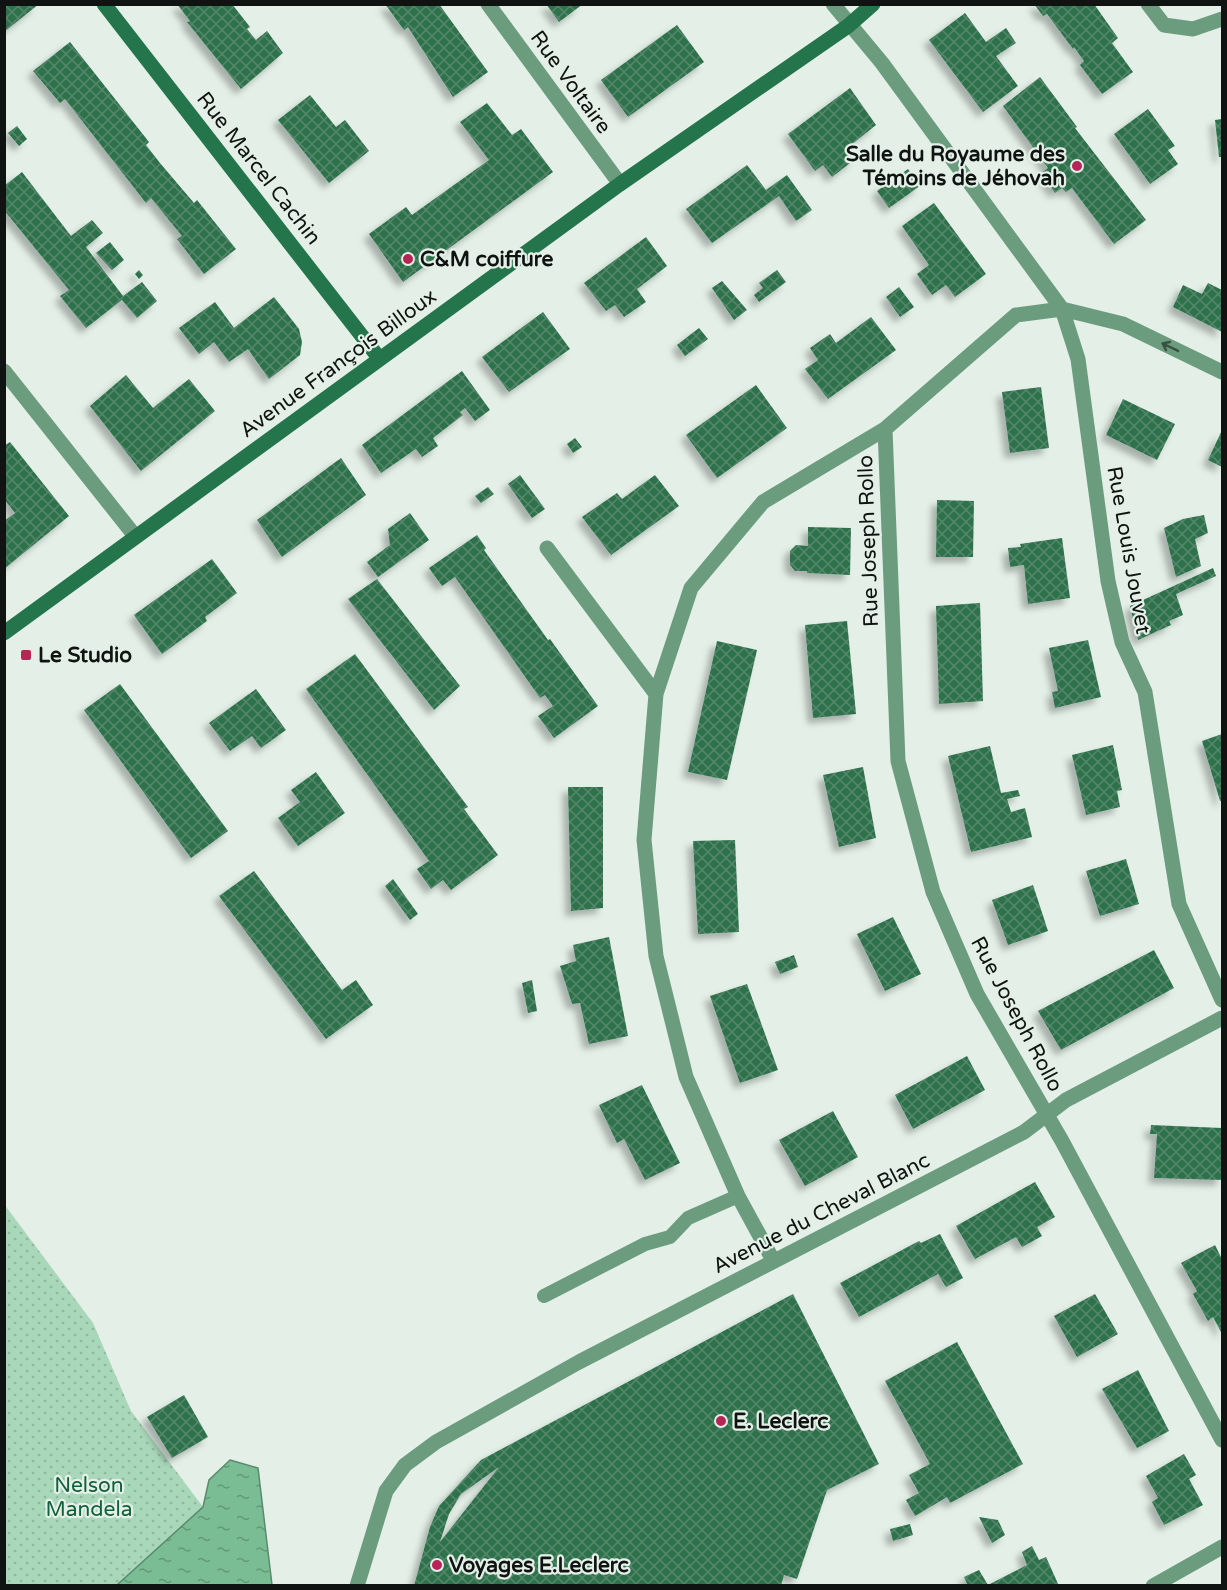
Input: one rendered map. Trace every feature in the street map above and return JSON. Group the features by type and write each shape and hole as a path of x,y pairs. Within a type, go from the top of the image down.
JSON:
{"main road":[{"name":"Rue Marcel Cachin","path":"104,4 379,358"},
{"name":"Avenue François Billoux","path":"4,633 620,184 848,26 873,4"}],"street":[{"name":"Rue Voltaire","path":"488,4 620,184"},
{"name":"Rue Louis Jouvet","path":"832,4 848,26 882,63 1062,309 1078,359 1108,581 1122,642 1145,692 1179,904 1222,1000"},
{"path":"1148,4 1164,25 1193,29 1222,19"},
{"path":"773,1260 738,1196 686,1077 656,956 644,840 656,694 691,588 763,502 885,429 1016,315 1062,309 1123,324 1222,372"},
{"path":"4,371 135,536"},
{"name":"Rue Joseph Rollo","path":"885,429 898,761 933,892 977,994 1047,1114 1222,1440"},
{"path":"548,548 656,694"},
{"name":"Avenue du Cheval Blanc","path":"357,1586 386,1491 405,1465 436,1442 579,1362 1024,1132 1066,1100 1222,1018"},
{"path":"1153,1586 1222,1547"}],"lane":[{"path":"544,1296 645,1244 670,1237 688,1218 738,1196"}],"green space":[{"name":"Nelson Mandela","path":"4,1204 93,1323 131,1411 203,1507 117,1585 5,1585"}],"water":[{"path":"230,1460 258,1468 272,1585 117,1585 203,1507 209,1480"}],"building":[{"path":"4,4 39,4 4,32"},
{"path":"177,4 232,4 250,27 247,29 256,40 267,31 283,53 241,89 187,22 190,21"},
{"path":"385,4 439,4 488,72 453,97 408,27 404,30"},
{"path":"546,4 583,4 559,22"},
{"path":"1034,4 1094,4 1118,38 1112,43 1133,72 1102,94 1080,65 1084,61 1074,47 1073,49 1047,14 1043,16"},
{"path":"965,13 986,42 1006,28 1016,43 996,56 1018,86 983,112 929,40"},
{"path":"677,25 704,62 628,117 601,80"},
{"path":"70,42 149,142 146,145 160,163 194,203 197,200 236,249 204,274 177,239 182,236 151,198 146,203 65,99 60,103 33,71"},
{"name":"Salle du Royaume des Témoins de Jéhovah","path":"1040,77 1077,127 1075,128 1146,220 1114,244 1072,188 1066,192 1062,188 1055,193 1041,173 1048,168 1003,106"},
{"path":"850,88 876,125 846,149 854,160 832,177 823,165 815,171 788,134"},
{"path":"310,95 336,127 345,120 369,151 329,183 278,120"},
{"path":"487,103 512,135 521,129 553,172 403,282 369,234 406,207 412,215 489,160 460,122"},
{"path":"1148,109 1175,146 1168,150 1178,164 1150,184 1114,134"},
{"path":"1222,119 1222,157 1219,157 1215,120"},
{"path":"17,126 27,139 19,146 8,133"},
{"path":"747,165 766,190 787,175 812,210 796,221 779,196 712,243 686,209"},
{"path":"908,169 920,186 889,208 877,191"},
{"path":"22,172 71,236 92,220 103,233 86,247 123,296 142,282 157,301 137,318 122,300 86,328 60,296 69,290 4,210 4,186"},
{"path":"934,203 986,274 955,297 946,285 932,295 917,274 929,265 902,226"},
{"path":"646,237 667,266 637,289 646,302 624,317 615,305 606,311 584,283"},
{"path":"110,242 124,260 112,270 96,253"},
{"path":"139,270 143,275 139,279 135,274"},
{"path":"777,270 786,282 759,302 754,295 763,288 759,283"},
{"path":"722,281 747,310 734,320 712,288"},
{"path":"1208,283 1222,290 1222,332 1173,307 1183,285 1202,294"},
{"path":"899,287 914,307 900,317 886,297"},
{"path":"274,297 299,329 302,342 300,355 269,379 248,349 229,362 214,342 199,354 179,328 215,302 234,328"},
{"path":"543,312 570,349 509,392 482,357"},
{"path":"871,317 896,350 828,399 805,369 818,360 810,348 830,334 836,343"},
{"path":"699,328 708,339 685,356 677,345"},
{"path":"462,371 490,410 475,421 465,408 460,412 463,415 433,438 438,446 422,457 416,449 381,473 362,445"},
{"path":"126,375 153,408 189,379 215,411 141,471 90,406"},
{"path":"756,385 787,428 717,478 686,435"},
{"path":"1041,387 1049,448 1010,453 1002,392"},
{"path":"1123,399 1175,424 1157,460 1106,435"},
{"path":"1222,430 1222,467 1208,460"},
{"path":"575,438 582,447 573,453 567,444"},
{"path":"10,442 69,516 4,569 4,521 15,513 4,499 4,446"},
{"path":"341,458 366,495 282,557 257,520"},
{"path":"520,475 545,509 532,518 508,484"},
{"path":"655,475 679,506 611,555 582,517 617,493 622,499"},
{"path":"488,487 494,494 481,503 475,496"},
{"path":"937,500 974,501 973,557 936,557"},
{"path":"410,513 429,540 378,577 367,562 390,545 388,529"},
{"path":"1204,515 1208,533 1195,539 1201,566 1176,577 1164,528 1183,519"},
{"path":"808,527 851,528 850,575 795,571 790,565 790,551 796,545 808,546"},
{"path":"477,535 486,548 484,550 598,706 554,738 538,716 553,706 545,695 540,698 455,577 442,586 429,568"},
{"path":"1062,538 1070,598 1028,604 1024,565 1010,567 1008,548"},
{"path":"212,559 237,593 205,617 207,621 162,654 134,615"},
{"path":"1213,568 1216,576 1176,594 1183,615 1169,621 1171,625 1138,640 1130,606"},
{"path":"377,579 460,686 434,710 348,599"},
{"path":"980,603 983,701 939,704 936,606"},
{"path":"847,621 856,714 813,718 805,625"},
{"path":"1088,640 1101,697 1055,708 1052,692 1058,691 1049,648"},
{"path":"717,641 757,650 727,780 688,772"},
{"path":"355,654 468,807 464,809 498,855 451,890 443,880 431,889 417,869 429,861 306,689"},
{"path":"120,684 228,831 191,858 84,710"},
{"path":"256,689 286,730 261,748 252,736 230,751 209,723"},
{"path":"1222,734 1222,801 1220,801 1202,741"},
{"path":"1113,745 1122,790 1117,791 1120,807 1086,815 1072,755"},
{"path":"990,746 1001,793 1018,790 1020,796 1007,799 1011,812 1025,808 1032,837 971,852 948,756"},
{"path":"863,767 876,838 839,847 823,775"},
{"path":"316,772 345,813 298,846 278,818 300,802 291,790"},
{"path":"568,787 603,787 603,908 571,911"},
{"path":"735,840 739,932 698,934 693,841"},
{"path":"1126,859 1139,904 1100,916 1086,871"},
{"path":"254,871 342,990 356,980 373,1005 326,1039 219,896"},
{"path":"393,879 418,914 410,920 385,886"},
{"path":"1033,885 1048,931 1008,945 992,900"},
{"path":"893,917 921,974 885,991 857,934"},
{"path":"609,937 628,1036 589,1044 580,1003 572,1004 560,966 576,961 573,945"},
{"path":"1154,950 1174,988 1061,1050 1038,1011"},
{"path":"794,955 798,967 780,974 775,962"},
{"path":"532,980 537,1011 528,1013 522,983"},
{"path":"747,984 778,1070 740,1083 710,996"},
{"path":"967,1056 985,1090 913,1129 895,1095"},
{"path":"642,1085 680,1163 645,1180 624,1139 617,1143 599,1105"},
{"path":"833,1111 858,1157 805,1186 779,1140"},
{"path":"1151,1125 1222,1128 1222,1180 1154,1178 1157,1134 1150,1134"},
{"path":"1035,1182 1055,1217 1037,1227 1042,1236 1022,1247 1016,1237 975,1259 956,1226"},
{"path":"940,1234 963,1278 946,1287 938,1274 859,1317 840,1283 919,1241 921,1243"},
{"path":"1215,1245 1222,1259 1222,1334 1213,1317 1208,1321 1193,1294 1197,1291 1181,1263"},
{"name":"E. Leclerc","path":"793,1294 879,1464 827,1490 797,1579 784,1575 781,1586 414,1586 430,1527 439,1506 481,1460","holes":["499,1467 440,1542 449,1514 461,1494"]},
{"path":"1095,1294 1118,1334 1077,1357 1054,1316"},
{"path":"957,1342 1023,1464 950,1503 947,1497 915,1516 906,1500 919,1493 909,1475 930,1464 885,1381"},
{"path":"1138,1370 1169,1431 1137,1448 1102,1389"},
{"path":"184,1395 208,1437 172,1458 147,1417"},
{"path":"1184,1454 1196,1475 1189,1479 1203,1505 1164,1525 1152,1502 1158,1498 1146,1476"},
{"path":"979,1517 998,1520 1005,1535 992,1543"},
{"path":"910,1524 913,1535 893,1541 890,1529"},
{"path":"1032,1546 1039,1560 1046,1557 1059,1586 968,1586 964,1577 979,1570 988,1585 1027,1565 1022,1552"}],"place":[{"name":"Salle du Royaume des Témoins de Jéhovah","path":"1077,166"},
{"name":"C&M coiffure","path":"408,259"},
{"name":"Le Studio","path":"26,655"},
{"name":"E. Leclerc","path":"721,1421"},
{"name":"Voyages E.Leclerc","path":"437,1565"}]}
